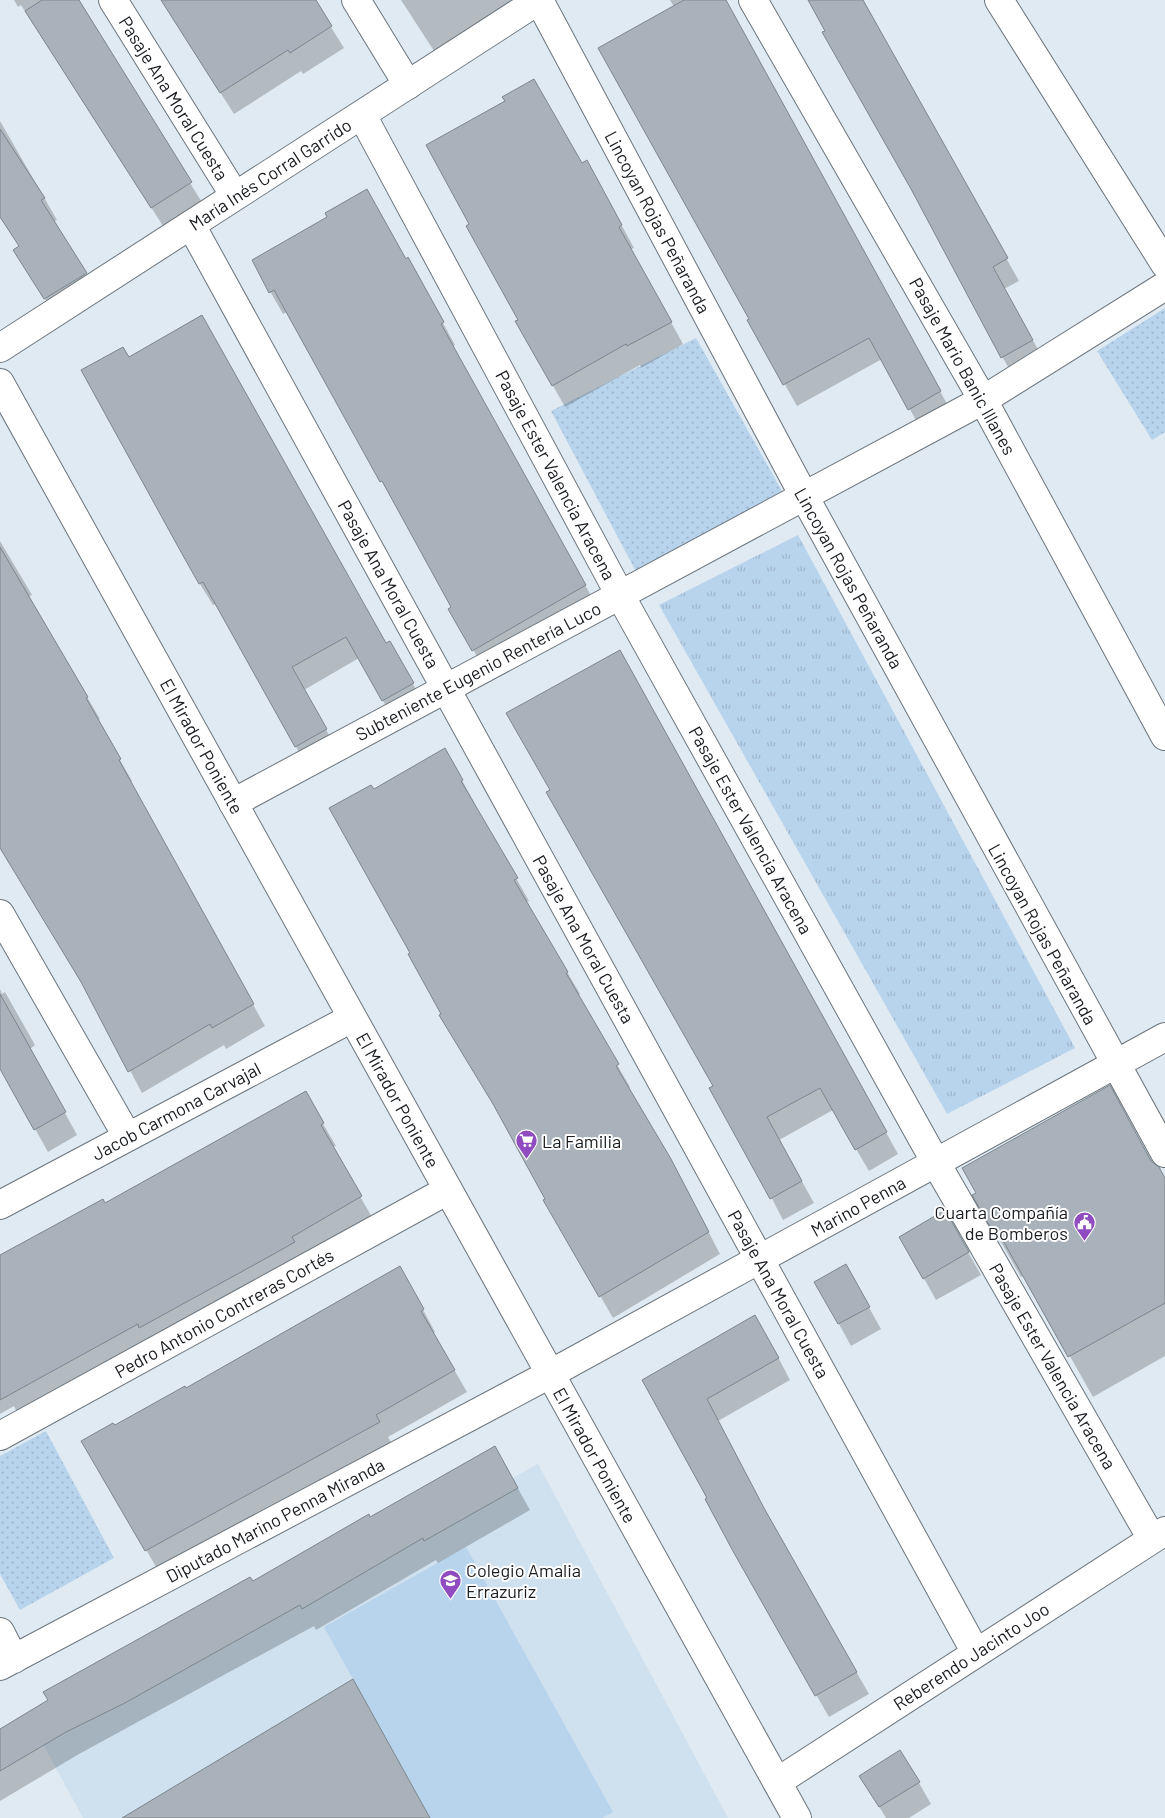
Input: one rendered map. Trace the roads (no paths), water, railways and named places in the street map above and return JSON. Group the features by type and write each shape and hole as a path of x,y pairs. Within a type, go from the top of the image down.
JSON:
{"street":[{"name":"Pasaje Ana Moral Cuesta","path":"114,0 235,196"},
{"path":"356,0 408,85"},
{"name":"María Inés Corral Garrido","path":"0,348 539,0"},
{"name":"Lincoyan Rojas Peñaranda","path":"539,0 804,496 1165,1154"},
{"name":"Pasaje Mario Banic Illanes","path":"754,0 983,400 1165,736"},
{"path":"999,0 1165,264"},
{"name":"Pasaje Ester Valencia Aracena","path":"362,114 620,595 936,1163 1158,1535"},
{"name":"Pasaje Ana Moral Cuesta","path":"191,225 976,1653"},
{"name":"Subteniente Eugenio Rentería Luco","path":"233,803 983,400 1165,286"},
{"name":"El Mirador Poniente","path":"0,383 797,1818"},
{"path":"0,914 127,1136"},
{"name":"Jacob Carmona Carvajal","path":"0,1205 352,1018"},
{"name":"Marino Penna","path":"550,1374 1165,1037"},
{"name":"Pedro Antonio Contreras Cortés","path":"0,1436 448,1190"},
{"name":"Diputado Marino Penna Miranda","path":"7,1663 550,1374"},
{"name":"Reberendo Jacinto Joo","path":"776,1782 1158,1535"},
{"path":"0,1632 7,1663"}],"place":[{"name":"La Familia","path":"526,1160"},
{"name":"Cuarta Compañía de Bomberos","path":"1084,1241"},
{"name":"Colegio Amalia Errazuriz","path":"450,1599"}]}
